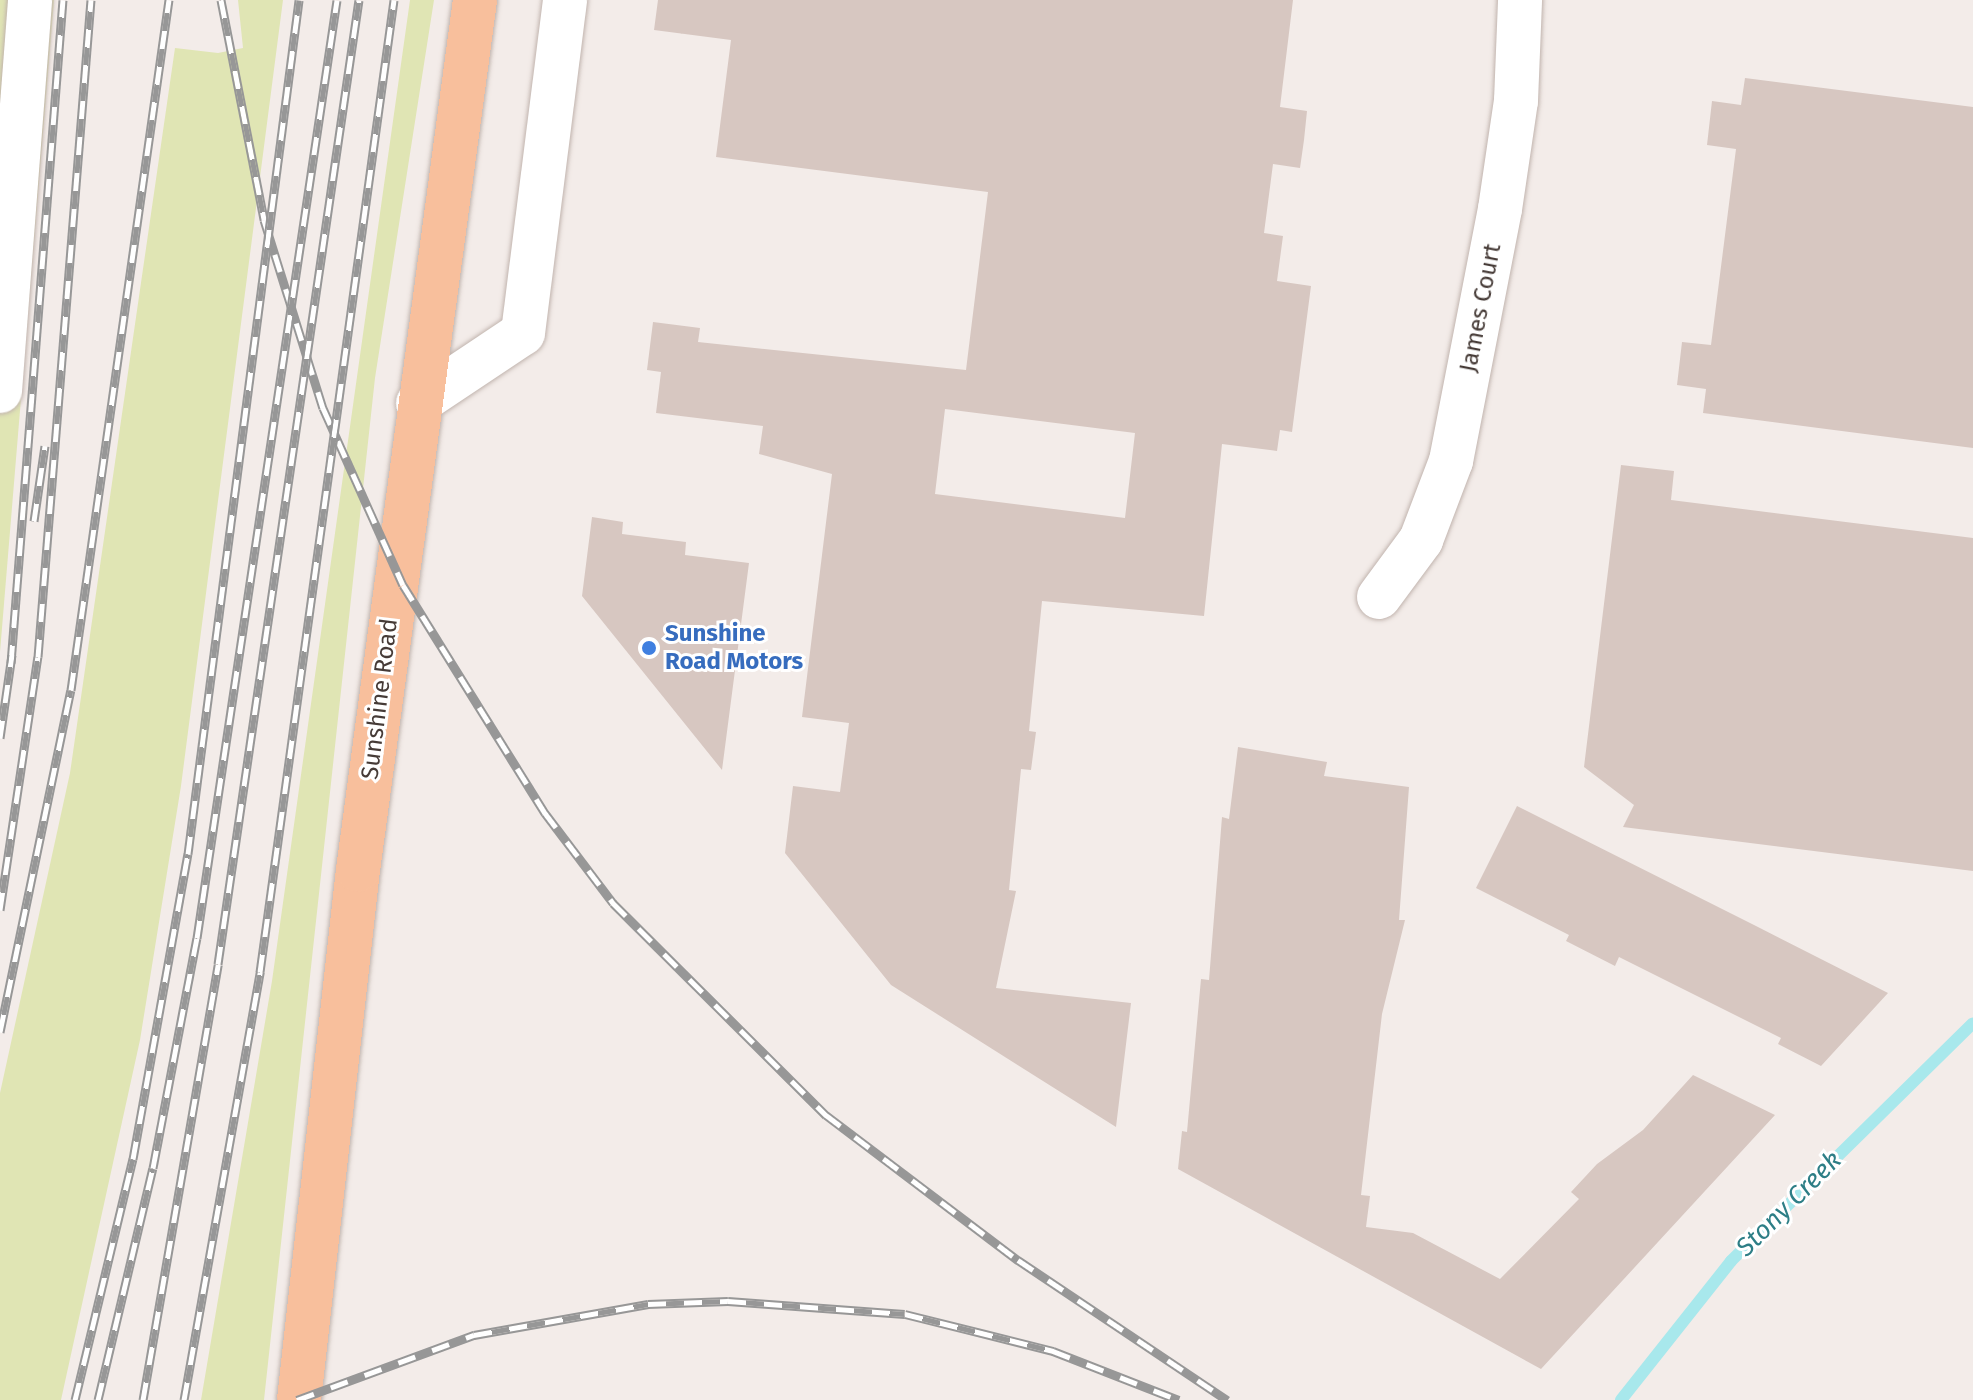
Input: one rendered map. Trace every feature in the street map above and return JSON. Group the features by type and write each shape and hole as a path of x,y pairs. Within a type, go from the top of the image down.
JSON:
{"main road":[{"name":"Sunshine Road","path":"299,1400 418,403 475,0"}],"street":[{"path":"0,391 30,0"},
{"path":"418,403 523,333 565,0"},
{"name":"James Court","path":"1379,597 1421,540 1451,461 1497,227 1516,101 1520,0"}],"green space":[{"path":"0,0 54,0 0,652"},
{"path":"238,0 283,0 181,786 140,1040 61,1400 0,1400 0,1093 70,773 175,48 218,53 243,48"},
{"path":"410,0 434,0 375,378 264,1400 201,1400 272,981"}],"building":[{"path":"658,0 1293,0 1280,107 1307,111 1304,140 1300,168 1273,164 1264,233 1283,236 1277,281 1311,286 1292,432 1280,430 1277,451 1222,444 1204,616 1042,601 1029,731 1036,732 1031,770 1021,769 1009,890 1016,891 996,988 1131,1003 1116,1127 891,985 785,853 793,786 840,792 849,723 802,717 832,474 759,454 763,426 656,413 661,372 647,370 653,322 700,328 698,342 966,370 988,192 716,157 731,40 654,30","holes":["945,409 1135,433 1125,518 935,494"]},
{"path":"1745,78 1973,107 1973,448 1703,413 1706,389 1677,385 1682,342 1711,345 1736,149 1707,145 1712,101 1741,105"},
{"path":"1621,465 1674,471 1671,500 1973,538 1973,871 1623,827 1634,805 1584,767"},
{"path":"592,517 623,522 622,534 686,542 685,555 749,563 722,770 582,596"},
{"path":"1238,747 1327,762 1324,776 1409,787 1399,920 1405,920 1382,1014 1361,1195 1370,1196 1366,1227 1413,1233 1500,1279 1579,1199 1571,1192 1597,1164 1643,1130 1693,1075 1775,1115 1541,1369 1178,1169 1182,1131 1187,1132 1201,979 1209,980 1222,817 1229,819"},
{"path":"1517,806 1888,993 1821,1066 1778,1044 1781,1038 1619,957 1615,966 1566,941 1569,935 1476,888"}],"waterway":[{"name":"Stony Creek","path":"1621,1400 1731,1261 1973,1023"}],"railway":[{"path":"11,663 63,0"},
{"path":"0,910 38,657 91,0"},
{"path":"0,1032 71,690 169,0"},
{"path":"221,0 264,220 323,408 403,585 545,813 613,903 826,1115 1018,1260 1227,1400"},
{"path":"75,1400 133,1159 188,854 299,0"},
{"path":"98,1400 153,1168 197,938 337,0"},
{"path":"143,1400 218,964 359,0"},
{"path":"184,1400 260,972 394,0"},
{"path":"34,521 45,446"},
{"path":"0,738 12,655"},
{"path":"297,1400 474,1335 648,1304 728,1301 905,1314 1053,1351 1179,1400"}],"place":[{"name":"Sunshine Road Motors","path":"649,648"}]}
